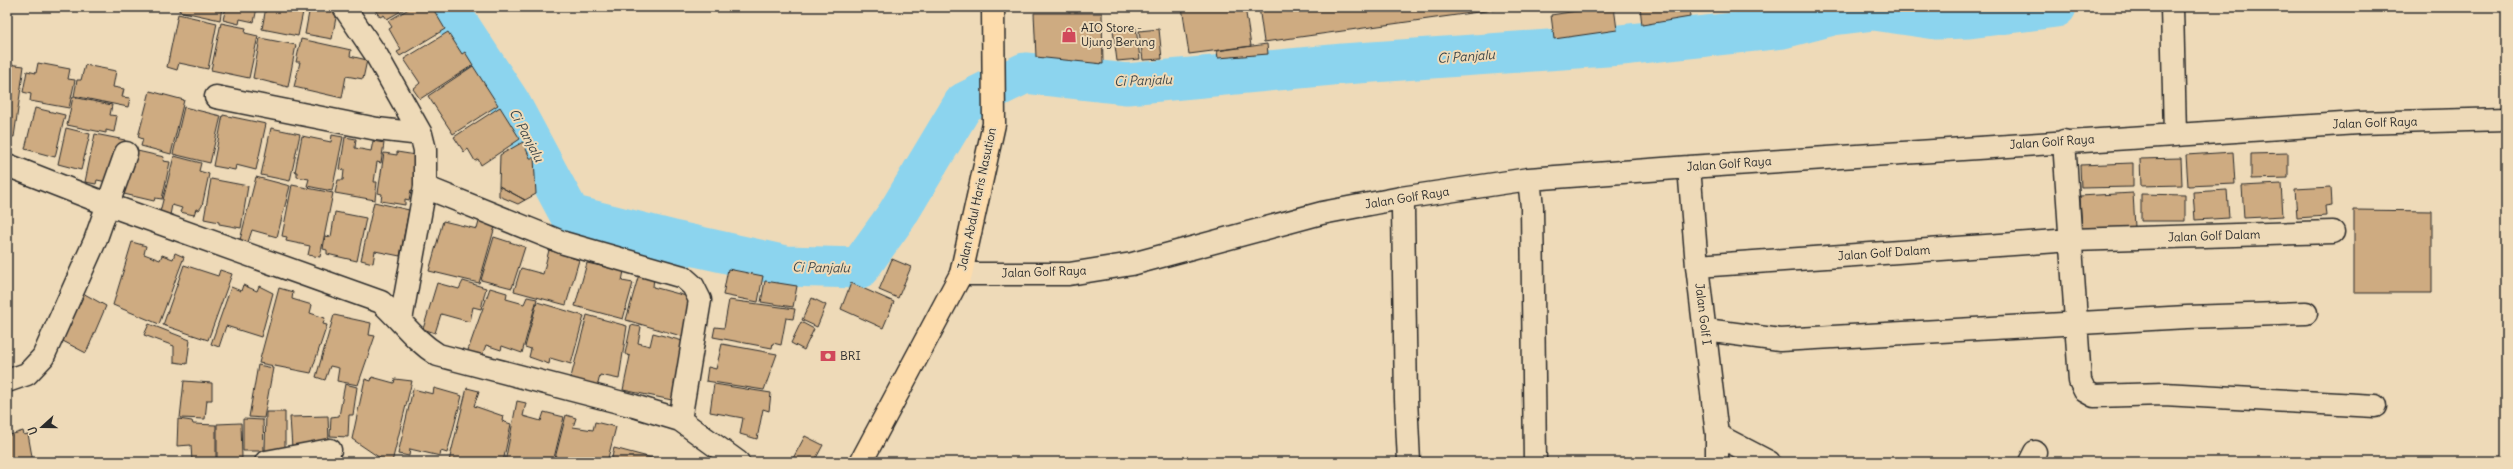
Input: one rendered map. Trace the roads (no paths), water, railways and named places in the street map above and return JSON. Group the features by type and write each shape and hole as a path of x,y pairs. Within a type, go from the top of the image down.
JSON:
{"highway":[{"name":"Jalan Abdul Haris Nasution","path":"861,462 961,274 994,124 993,7"}],"street":[{"path":"344,7 377,56 421,134 425,150 425,187 401,320"},
{"path":"2172,8 2175,135"},
{"path":"216,97 377,129 421,134"},
{"name":"Jalan Golf Raya","path":"961,274 1069,274 1132,264 1322,213 1401,198 1529,180 1689,167 2064,141 2358,123 2506,119"},
{"path":"2064,141 2072,240 2075,324 2080,381 2085,391 2094,396 2164,394 2375,406"},
{"path":"7,381 26,374 43,356 109,205 126,153"},
{"path":"7,165 109,205 381,302 401,320 422,345 438,355 634,406 680,420 738,462"},
{"name":"Jalan Golf I","path":"1689,167 1696,266 1706,330 1717,435 1717,462"},
{"path":"1529,180 1532,207 1535,462"},
{"path":"425,187 564,243 683,277 693,286 700,300 680,420"},
{"path":"1401,198 1403,209 1406,399 1409,462"},
{"name":"Jalan Golf Dalam","path":"1696,266 2072,240 2333,232"},
{"path":"1706,330 1780,340 2187,317 2306,313"},
{"path":"1717,435 1769,462"},
{"path":"266,462 330,450"}],"waterway":[{"name":"Ci Panjalu","path":"447,7 510,103 570,215 673,241 786,266 859,268 897,215 964,103 1025,73 1127,84 1343,64 1621,45 1783,28 1833,15 1874,10 1936,19 1969,18 2056,7"}],"place":[{"name":"AIO Store - Ujung Berung","path":"1069,35"},
{"name":"BRI","path":"828,356"}]}
